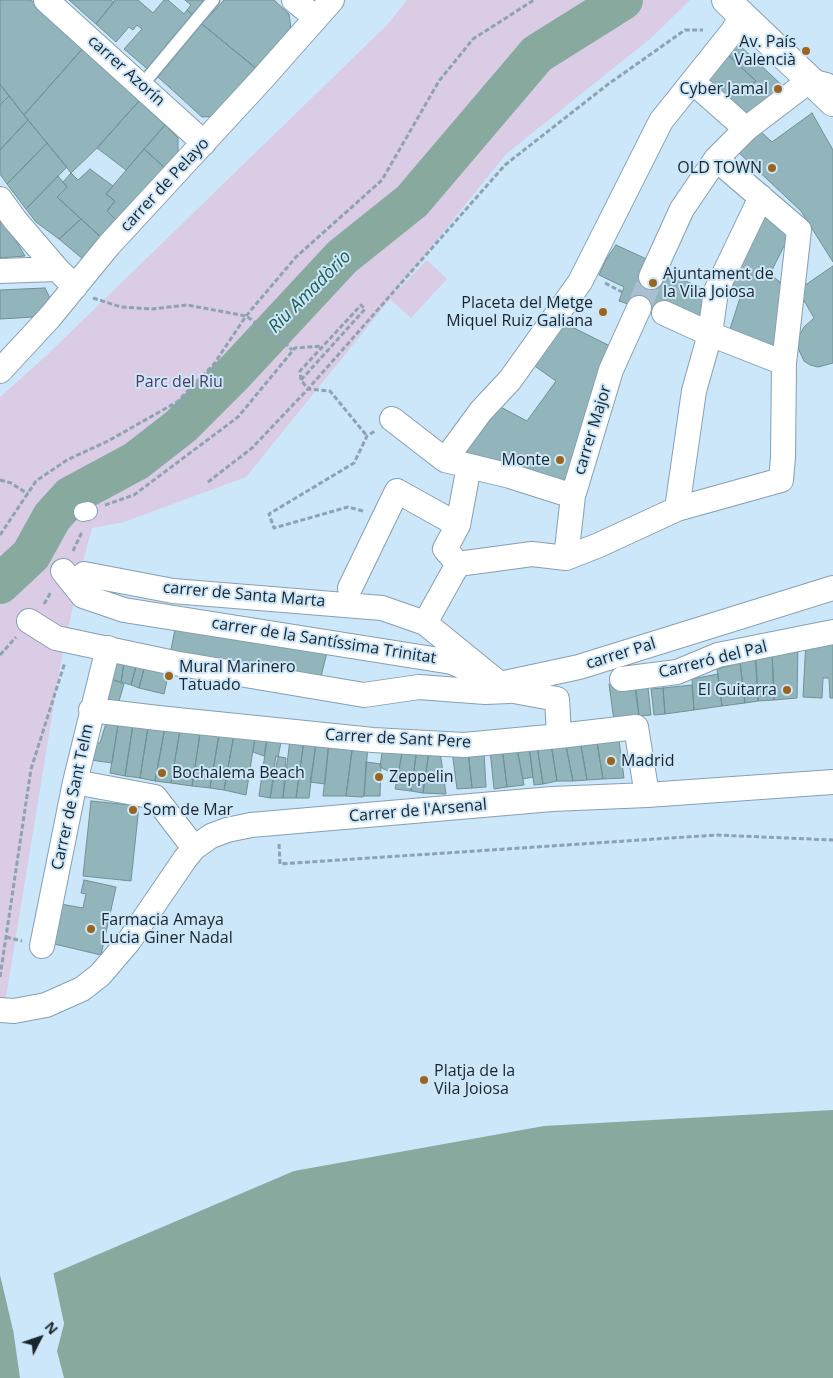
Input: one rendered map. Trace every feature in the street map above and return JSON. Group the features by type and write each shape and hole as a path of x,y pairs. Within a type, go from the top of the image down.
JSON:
{"main road":[{"path":"734,14 821,83 833,102"}],"street":[{"name":"carrer Azorín","path":"46,0 204,142"},
{"path":"294,0 316,18"},
{"name":"carrer de Pelayo","path":"0,371 50,317 80,290 109,245 332,0"},
{"path":"445,460 481,411 510,380 580,282 661,121 693,82 734,14"},
{"path":"693,82 746,129"},
{"path":"651,277 682,209 716,159 746,129 821,83"},
{"path":"458,564 532,554 566,558 678,509 781,480 784,362 799,230 716,159"},
{"path":"678,509 694,392 710,334 716,291 761,197"},
{"path":"3,208 57,269 80,290"},
{"path":"0,271 57,269"},
{"name":"carrer Major","path":"566,558 573,496 611,370 639,308"},
{"path":"664,313 710,334 784,362"},
{"path":"392,419 445,460 510,476 573,496"},
{"path":"458,564 445,549 458,525 469,466"},
{"path":"350,588 397,491 458,525"},
{"path":"458,564 425,623 507,688"},
{"path":"63,571 83,596"},
{"name":"carrer de Santa Marta","path":"83,596 84,574 173,591 382,608 425,623"},
{"name":"carrer Pal","path":"507,688 833,588"},
{"name":"carrer de la Santíssima Trinitat","path":"83,596 124,610 452,662 507,688 557,700 559,736"},
{"path":"29,621 56,638 174,663 364,695 419,687 485,692 507,688"},
{"name":"Carreró del Pal","path":"622,678 678,672 718,655 833,632"},
{"name":"Carrer de Sant Telm","path":"42,946 75,782 91,710 108,648"},
{"name":"Carrer de Sant Pere","path":"91,710 373,740 464,745 636,727 647,795"},
{"path":"75,782 155,797 194,848"},
{"name":"Carrer de l'Arsenal","path":"0,1010 14,1012 46,1005 82,989 100,976 129,941 194,848 211,836 227,830 251,825 552,799 647,795 833,782"}],"lane":[{"path":"142,85 213,0"}],"path":[{"path":"0,535 36,481 67,460 108,441 177,402 214,364 246,316 296,257 382,180 439,81 473,39 534,0"},
{"path":"208,482 252,448 308,389 505,165 607,85 685,30 734,14"},
{"path":"80,290 92,298 121,306 152,309 187,305 246,316 283,341 292,350"},
{"path":"301,380 365,309 361,305 300,371 301,380 308,389 330,391 367,436 354,462 269,514 274,528 348,507 385,517"},
{"path":"107,505 134,496 238,417 292,350 295,348 322,346"},
{"path":"0,480 11,483 28,494"},
{"path":"0,655 46,602 63,571 85,516"},
{"path":"0,977 31,769 72,641"},
{"path":"279,836 280,864 716,835 833,840"}],"green space":[{"name":"Parc del Riu","path":"407,0 690,0 651,38 506,154 391,297 427,260 447,279 411,318 390,299 246,477 124,522 92,528 80,573 60,667 5,1003 0,1000 0,397 46,356 388,24"}],"shaded area":[{"path":"833,1110 833,1378 0,1378 0,1275 13,1330 64,1324 52,1274 294,1171 544,1126"}],"pier":[{"path":"53,1271 64,1324 57,1351 64,1378 20,1378 10,1308 15,1327 61,1321 50,1275"}],"building":[{"path":"0,0 31,0 84,47 24,115 0,84"},
{"path":"69,0 111,0 114,2 96,24"},
{"path":"115,0 138,0 153,13 164,0 168,0 184,14 187,10 197,19 152,73 124,49 142,29 137,25 133,30 129,27 116,42 96,24"},
{"path":"185,0 213,0 197,19 187,10 191,5"},
{"path":"224,0 274,0 289,14 291,29 258,70 202,24"},
{"path":"202,24 258,70 218,116 202,117 158,77"},
{"path":"737,43 787,90 775,102 765,92 762,95 751,85 756,81 727,54"},
{"path":"84,47 139,101 97,148 71,173 24,115"},
{"path":"727,54 756,81 751,85 762,95 765,92 775,102 742,120 701,82"},
{"path":"0,84 9,96 0,105"},
{"path":"9,96 28,120 0,150 0,105"},
{"path":"139,101 165,125 126,170 97,148"},
{"path":"812,113 833,150 833,262 801,211 737,151 758,129 772,142"},
{"path":"28,120 47,143 7,184 0,174 0,150"},
{"path":"165,125 178,138 178,155 165,168 144,149"},
{"path":"47,143 67,167 26,209 7,184"},
{"path":"144,149 165,168 117,221 107,211 115,201 106,194"},
{"path":"90,169 113,186 106,194 115,201 107,211 117,221 103,239 57,197 67,187 63,182 71,173 78,180"},
{"path":"58,176 67,187 57,197 81,219 59,239 36,222 26,209"},
{"path":"760,210 791,232 770,274 780,282 785,324 776,352 728,335 740,298 725,292"},
{"path":"81,219 103,239 84,260 59,239"},
{"path":"0,220 4,220 25,256 0,258"},
{"name":"Ajuntament de la Vila Joiosa","path":"616,245 653,262 660,270 711,292 701,324 664,316 619,301 624,287 599,275"},
{"path":"833,266 833,363 818,367 804,361 797,346 799,336 804,327 814,318 798,290"},
{"path":"45,288 51,300 34,317 0,319 0,290"},
{"path":"558,320 616,349 566,488 475,462 457,447 493,403 527,421 556,381 529,362"},
{"path":"176,624 328,648 320,681 170,655"},
{"path":"833,637 833,698 830,698 829,678 823,678 822,698 803,697 806,640"},
{"path":"798,644 797,698 774,700 772,650"},
{"path":"772,650 774,700 758,701 755,655"},
{"path":"113,653 125,657 121,682 108,678"},
{"path":"125,657 138,659 131,685 121,682"},
{"path":"756,658 758,701 745,703 740,662"},
{"path":"138,659 146,661 139,688 131,685"},
{"path":"146,661 170,667 164,694 139,688"},
{"path":"740,663 745,703 722,706 717,669"},
{"path":"718,674 722,706 694,710 692,679"},
{"path":"108,678 124,684 117,708 101,704"},
{"path":"634,682 639,716 614,721 609,684"},
{"path":"692,685 694,710 665,714 663,688"},
{"path":"636,687 648,688 651,715 639,716"},
{"path":"663,688 665,714 654,715 651,689"},
{"path":"134,718 149,721 140,778 125,776"},
{"path":"134,718 125,776 110,773 119,719"},
{"path":"119,719 112,763 84,759 85,742 100,743 107,720"},
{"path":"149,721 166,722 155,781 140,778"},
{"path":"166,722 181,724 171,783 155,781"},
{"path":"181,724 201,727 192,786 171,783"},
{"path":"201,727 220,729 210,788 192,786"},
{"path":"220,729 235,729 224,790 210,788"},
{"path":"235,729 256,731 246,795 224,790"},
{"path":"256,731 268,733 264,756 253,752"},
{"path":"268,733 282,737 270,798 259,796"},
{"path":"618,733 624,778 603,779 596,736"},
{"path":"596,736 603,779 587,780 580,740"},
{"path":"290,739 304,740 296,798 283,798"},
{"path":"304,740 316,741 309,798 296,798"},
{"path":"317,740 329,741 325,784 310,782"},
{"path":"580,740 587,780 573,781 565,741"},
{"path":"329,741 353,743 346,796 323,796"},
{"path":"565,741 573,781 557,781 551,744"},
{"path":"353,743 368,745 364,796 362,797 346,796"},
{"path":"551,744 557,781 543,784 537,746"},
{"path":"516,745 524,785 507,787 502,747"},
{"path":"383,746 403,748 398,776 380,767"},
{"path":"529,746 537,746 543,784 534,785"},
{"path":"529,746 533,777 523,779 517,748"},
{"path":"502,747 507,787 494,789 490,750"},
{"path":"403,748 417,749 411,791 395,789"},
{"path":"417,749 429,751 423,793 411,791"},
{"path":"429,751 440,751 446,794 423,793"},
{"path":"452,751 468,751 472,788 457,789"},
{"path":"468,751 484,752 486,787 472,788"},
{"path":"276,756 286,758 283,798 270,798"},
{"path":"366,762 381,764 380,796 364,796"},
{"path":"91,801 139,806 131,881 83,876"},
{"path":"84,880 116,887 101,955 50,943 61,904 83,908 86,894 81,893"}],"waterway":[{"name":"Riu Amadòrio","path":"0,584 31,555 52,517 71,496 136,461 181,426 236,371 342,257 412,201 537,54 623,0"}],"tunnel":[{"path":"639,308 651,277"}],"place":[{"name":"Av. País Valencià","path":"806,51"},
{"name":"Cyber Jamal","path":"778,89"},
{"name":"OLD TOWN","path":"772,168"},
{"name":"Ajuntament de la Vila Joiosa","path":"653,283"},
{"name":"Placeta del Metge Miquel Ruiz Galiana","path":"603,312"},
{"name":"Monte","path":"560,460"},
{"name":"Mural Marinero Tatuado","path":"169,676"},
{"name":"El Guitarra","path":"787,690"},
{"name":"Madrid","path":"611,761"},
{"name":"Bochalema Beach","path":"162,773"},
{"name":"Zeppelin","path":"379,777"},
{"name":"Som de Mar","path":"133,810"},
{"name":"Farmacia Amaya Lucia Giner Nadal","path":"91,929"},
{"name":"Platja de la Vila Joiosa","path":"424,1080"}]}
